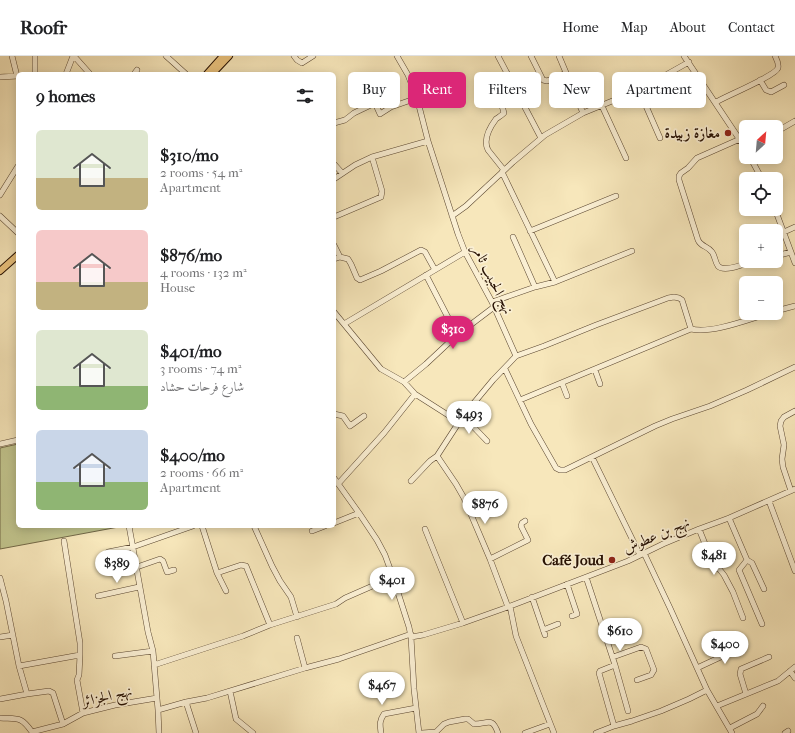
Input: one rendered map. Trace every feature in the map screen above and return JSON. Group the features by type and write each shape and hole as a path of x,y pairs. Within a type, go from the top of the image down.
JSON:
{"main road":[{"path":"209,72 223,56"},
{"path":"214,72 229,56"},
{"path":"0,271 16,257"}],"street":[{"path":"12,56 16,72"},
{"path":"35,56 35,72"},
{"path":"67,72 73,56 88,72"},
{"path":"166,56 184,72"},
{"path":"294,56 302,63 313,56"},
{"name":"نهج الحبيب ثامر","path":"397,56 408,75"},
{"path":"498,56 541,138"},
{"path":"531,56 543,80 549,80"},
{"path":"559,56 566,72"},
{"path":"716,102 775,72 778,67 778,62 775,56"},
{"path":"666,72 687,58 739,137"},
{"path":"0,77 16,76"},
{"path":"760,80 766,90 771,92 784,85"},
{"path":"336,123 345,120 354,113 374,103 380,114 391,107 408,101"},
{"name":"نهج الحبيب ثامر","path":"420,108 428,141 465,252 493,304 516,356"},
{"path":"503,108 504,113 492,126 487,137 486,147 503,171 555,282"},
{"path":"581,108 583,113"},
{"path":"452,216 466,206 541,138 583,113 597,108"},
{"path":"603,108 626,158"},
{"path":"647,108 660,138"},
{"path":"783,128 795,121"},
{"path":"739,139 697,158 681,173 679,180 698,240 702,246 712,252 718,266 722,268 729,268 739,265"},
{"path":"336,178 355,165 372,157 428,141"},
{"path":"336,216 381,197 382,191 372,157"},
{"path":"336,166 342,173"},
{"path":"0,195 16,169"},
{"path":"530,230 616,196"},
{"path":"0,216 16,231"},
{"path":"778,216 795,263"},
{"path":"784,232 795,227"},
{"path":"513,237 535,287"},
{"path":"336,249 340,257"},
{"path":"336,258 340,257 348,259 357,278 360,280 421,250 425,252 435,270"},
{"path":"404,382 493,304 535,287 555,282 632,251"},
{"path":"344,324 465,252"},
{"path":"783,254 791,252"},
{"path":"426,275 457,335"},
{"path":"411,481 430,461 437,456 463,416 493,380 516,356 646,306 674,297 682,300 691,329"},
{"path":"783,310 795,306"},
{"path":"336,314 381,369 404,382 415,394 460,422"},
{"path":"520,400 691,329 697,331 708,330 747,320"},
{"path":"505,369 531,424 556,468 565,470 661,424 710,406 795,367"},
{"path":"595,370 600,384"},
{"path":"562,383 567,396"},
{"path":"338,484 384,433 415,394"},
{"path":"793,490 783,467 782,459 784,445 780,426 784,417 795,411"},
{"path":"336,414 343,416 350,426 364,416"},
{"path":"463,416 487,441"},
{"path":"0,444 16,440"},
{"path":"437,456 464,498 490,559 509,606 516,636 554,733"},
{"path":"592,457 670,608 707,690 731,731 757,714 763,706"},
{"path":"336,481 380,545 393,577 411,635 419,733"},
{"name":"نهج بن عطوش","path":"158,710 230,692 305,668 339,659 411,635 423,635 463,623 642,554 793,490"},
{"path":"769,500 795,571"},
{"path":"336,522 359,513"},
{"path":"729,518 747,560 752,563 764,589"},
{"path":"490,559 528,540 521,526 525,521"},
{"path":"129,528 139,587 153,651 159,733"},
{"path":"108,552 133,547 188,528"},
{"path":"203,528 217,574 226,591"},
{"path":"255,528 272,566 290,597 297,617"},
{"path":"312,531 320,528"},
{"path":"425,528 463,623"},
{"path":"699,529 714,566 724,575 743,618"},
{"path":"64,541 80,644 78,680 83,713"},
{"path":"136,567 160,559 163,561 167,572 174,570"},
{"path":"747,560 739,570 762,624"},
{"path":"217,574 242,565 246,566 270,625"},
{"path":"586,576 613,658 628,711"},
{"path":"154,665 336,604 345,598 393,577"},
{"path":"0,578 19,666 27,694"},
{"path":"567,584 576,614 572,616"},
{"path":"98,596 139,587"},
{"path":"532,597 544,633 558,624"},
{"path":"0,637 12,635"},
{"path":"297,638 305,668"},
{"path":"697,668 727,654 725,646"},
{"path":"613,658 641,647 646,649 654,670 651,675 637,680"},
{"path":"115,656 153,651"},
{"path":"19,666 80,655"},
{"path":"746,694 740,674 741,669 769,657"},
{"path":"614,726 599,674 600,671 615,665"},
{"path":"717,706 778,681 795,667"},
{"path":"790,671 795,678"},
{"path":"596,733 661,712 707,690"},
{"path":"0,699 49,691 53,693 63,724"},
{"path":"230,692 236,719 253,733"},
{"name":"نهج الجزائر","path":"0,718 20,719 27,724 30,732 63,724 83,713 115,705 157,698"},
{"path":"186,702 196,733"},
{"path":"381,733 380,722 384,714 416,708"},
{"path":"422,733 436,732 444,724 465,719 468,719 474,724 493,723 496,726 498,733"},
{"path":"525,733 550,724"}],"green space":[{"path":"16,444 16,528 113,528 0,549 0,448"}],"place":[{"name":"مغازة زبيدة","path":"728,133"},
{"name":"Café Joud","path":"612,560"}]}
